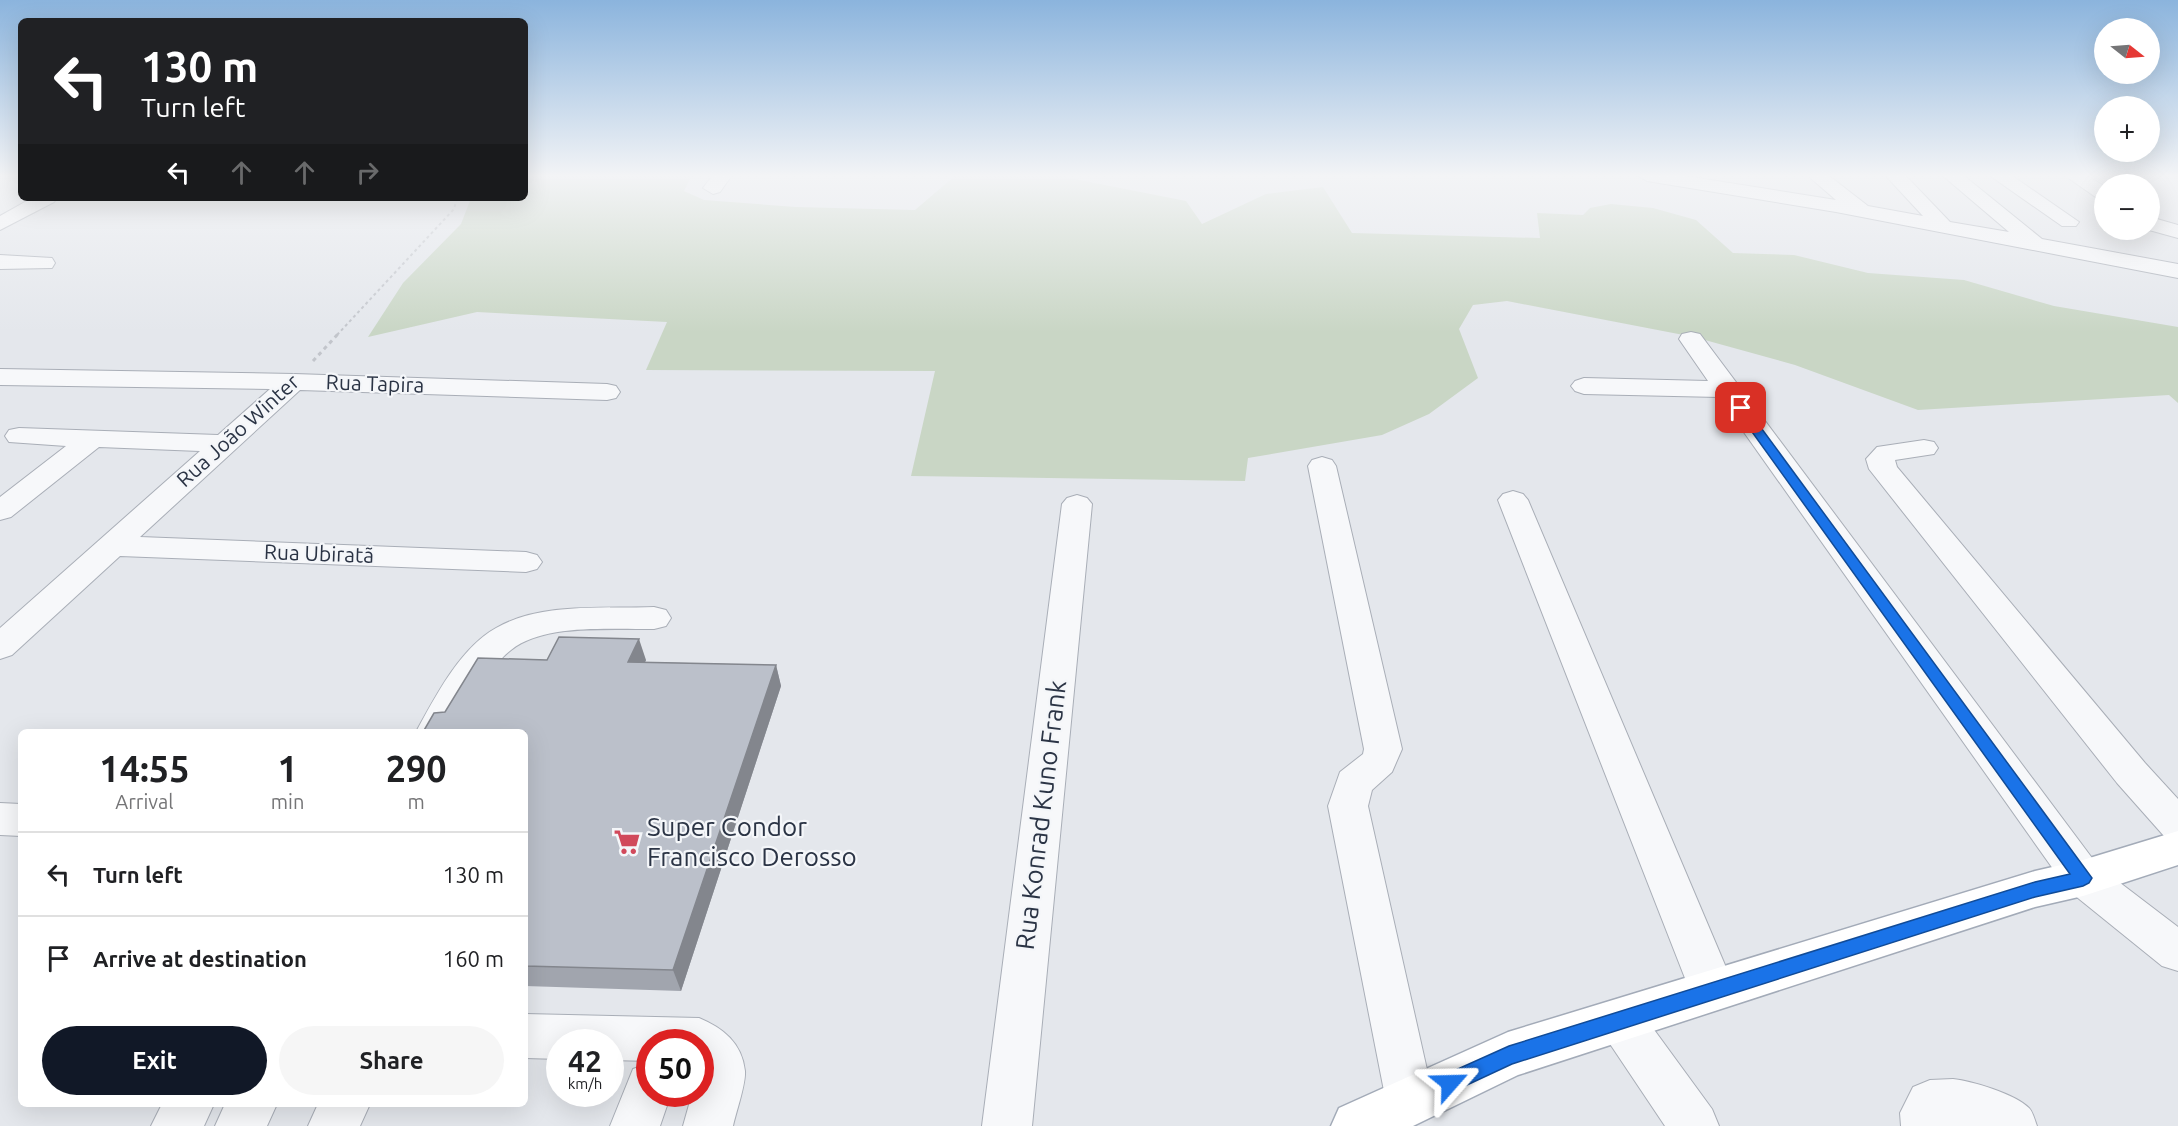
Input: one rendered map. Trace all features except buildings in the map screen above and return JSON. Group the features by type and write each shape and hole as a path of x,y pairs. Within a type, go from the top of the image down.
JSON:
{"main road":[{"path":"1357,1126 1509,1055 2035,889 2083,878 2178,848"}],"street":[{"path":"1947,228 2178,271"},
{"path":"2016,228 2036,244"},
{"path":"0,262 44,263"},
{"path":"1691,339 2083,878 2178,952"},
{"name":"Rua Tapira","path":"0,377 294,382 607,392"},
{"name":"Rua João Winter","path":"0,647 294,382"},
{"path":"1584,386 1727,389"},
{"path":"19,436 225,444"},
{"path":"0,511 93,439"},
{"path":"1924,448 1887,453 1880,459 1883,469 2131,773 2178,825"},
{"path":"1322,466 1383,749 1379,762 1354,783 1348,806 1410,1101"},
{"path":"1513,500 1713,991"},
{"name":"Rua Konrad Kuno Frank","path":"1007,1126 1077,504"},
{"name":"Rua Ubiratã","path":"112,546 526,562"},
{"path":"436,729 480,662 508,635 537,624 654,618"},
{"path":"0,819 18,820"},
{"path":"1620,1020 1694,1126"},
{"path":"528,1036 636,1040"},
{"path":"714,1051 721,1072 714,1101"},
{"path":"1926,1126 1925,1113 1930,1104 1948,1101 1989,1111 2012,1126"},
{"path":"176,1126 188,1107"},
{"path":"240,1126 251,1107"},
{"path":"333,1126 344,1107"},
{"path":"635,1126 642,1107"},
{"path":"708,1126 713,1107"}],"path":[{"name":"Rua João Winter","path":"294,382 437,228"}],"green space":[{"path":"458,228 1349,228 1352,233 1540,238 1539,228 1704,228 1733,253 1794,255 1868,273 1964,280 2054,306 2178,327 2178,403 2169,395 1918,410 1795,365 1694,337 1507,301 1473,305 1459,329 1478,378 1429,414 1382,435 1248,458 1245,481 911,476 935,371 646,370 667,322 477,312 368,337 403,283"}],"place":[{"name":"Super Condor Francisco Derosso","path":"627,842"}],"route":[{"path":"1450,1083 1509,1055 2035,889 2083,878 1741,408"}]}
